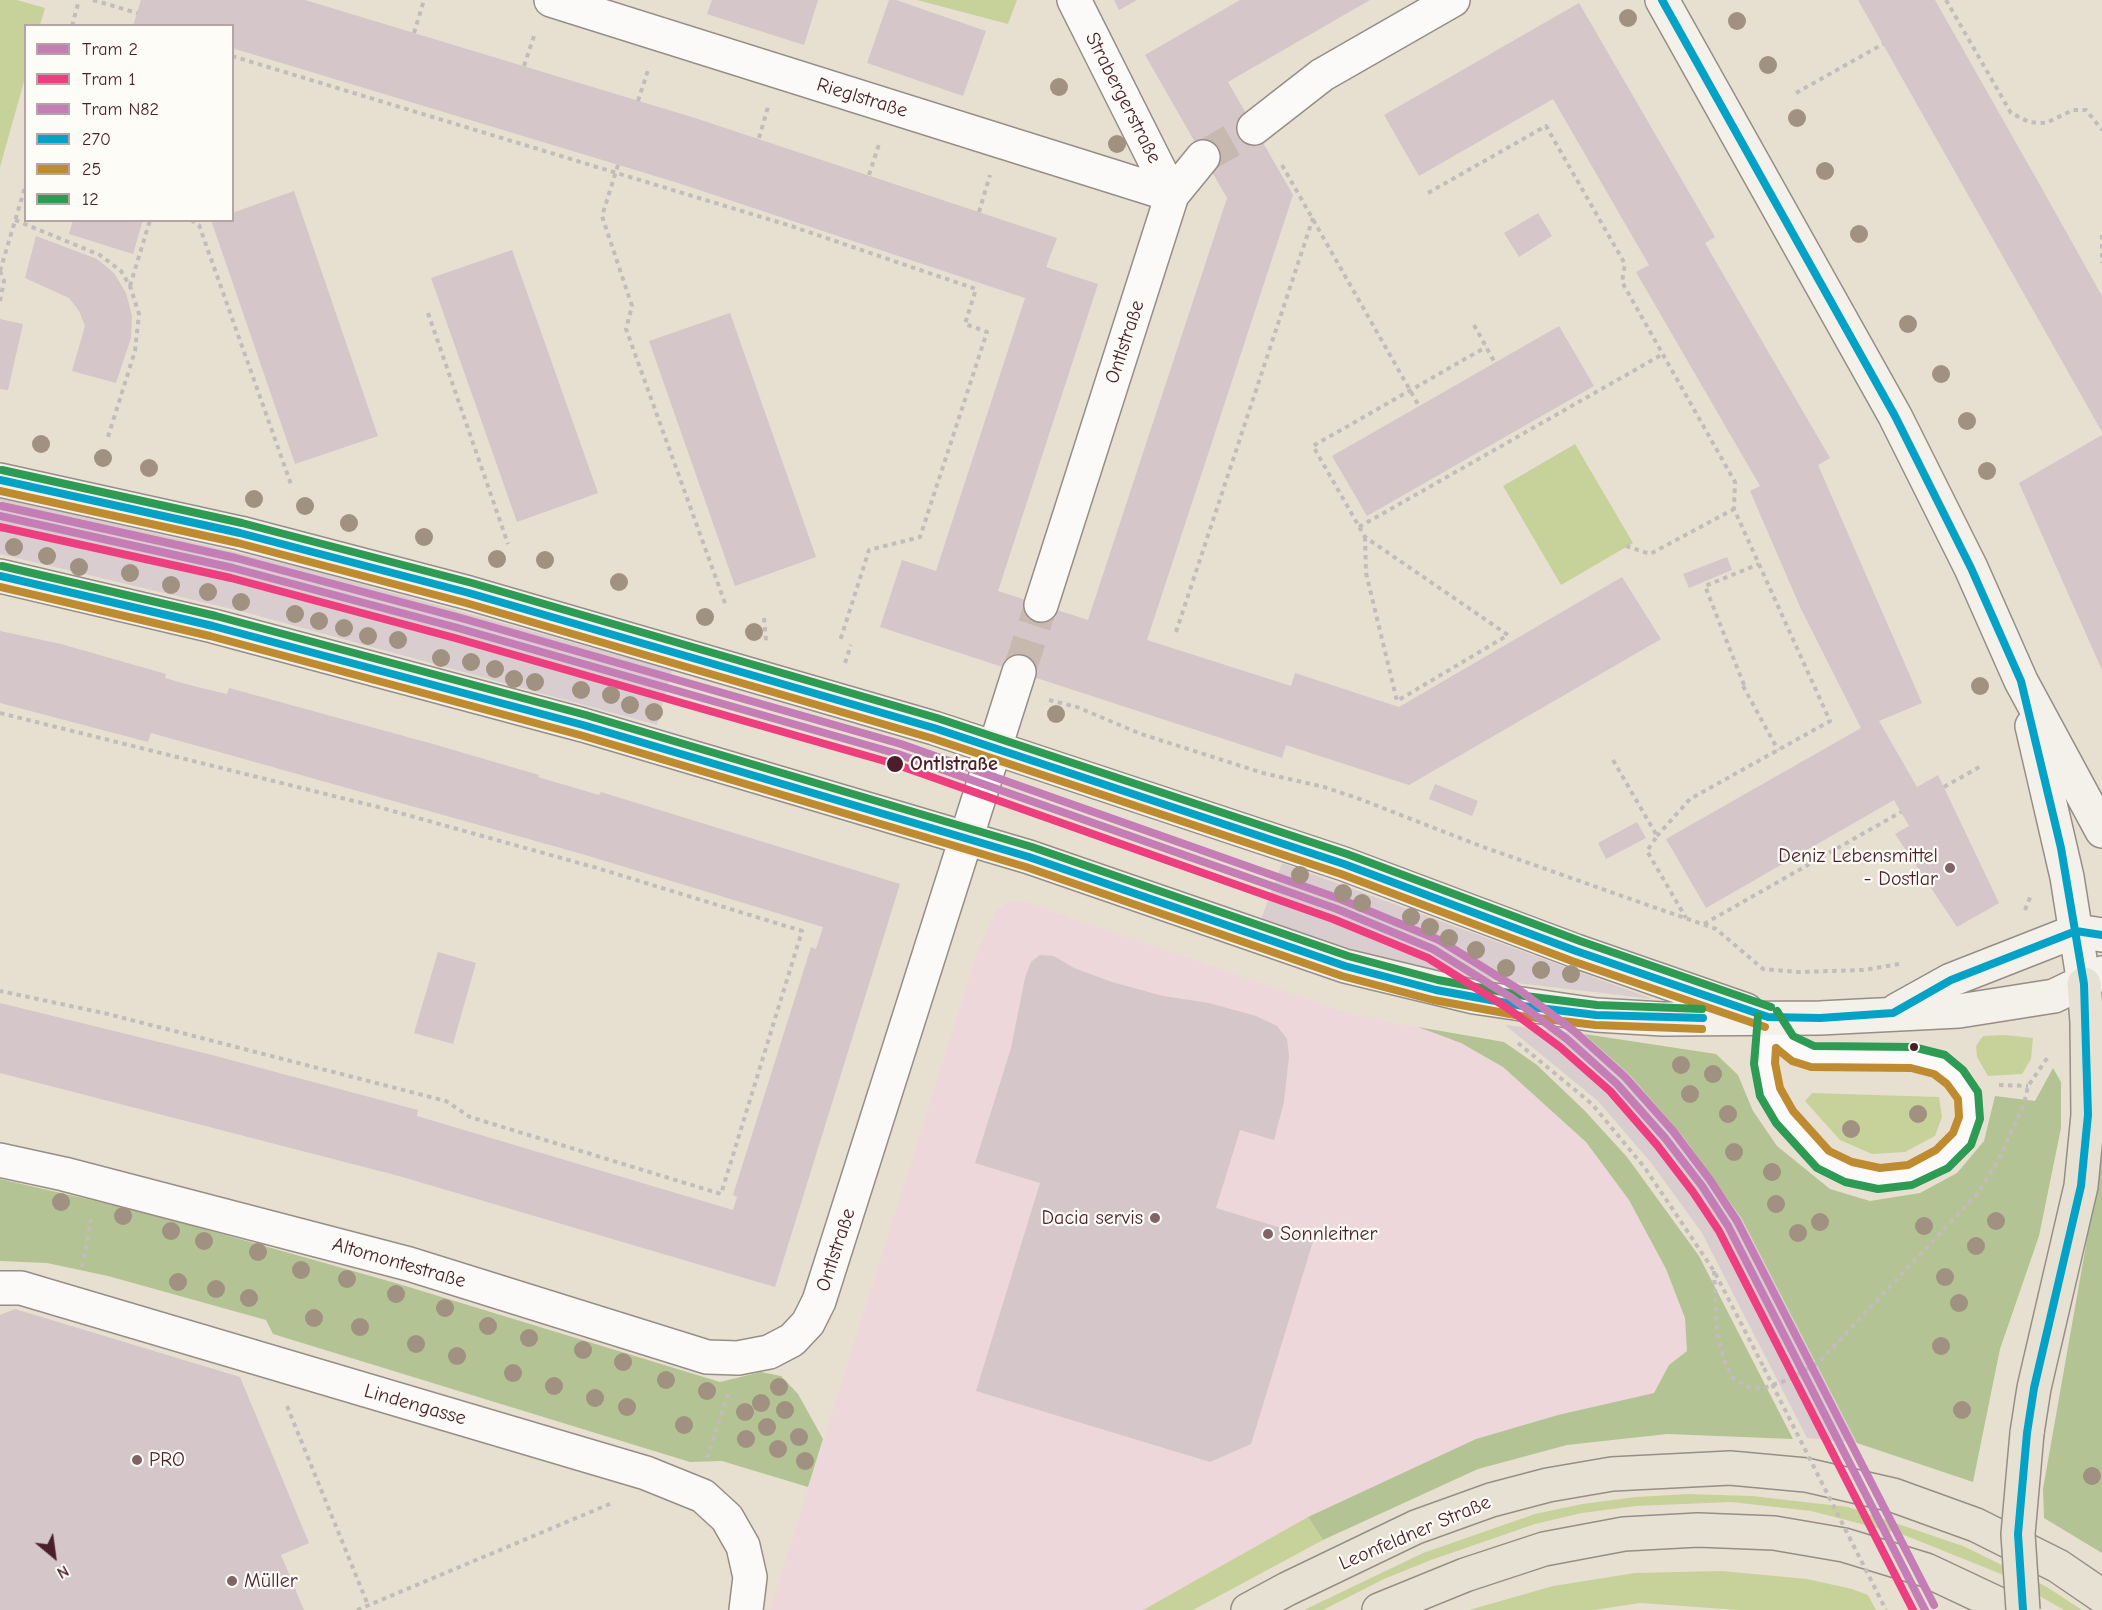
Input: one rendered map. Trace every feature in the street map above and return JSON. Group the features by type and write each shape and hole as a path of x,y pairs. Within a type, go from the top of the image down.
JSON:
{"main road":[{"path":"1662,0 1895,416 1971,568 2021,681 2102,831"},
{"path":"0,480 240,533 469,592 771,679 994,749 1344,864 1576,951 1768,1017"},
{"path":"0,576 213,626 583,725 966,837 1345,966 1436,990 1523,1006 1596,1015 1663,1019 1820,1018 1959,1011 2054,996 2093,979"},
{"path":"2021,681 2061,848 2089,933 2093,979 2087,1022 2088,1115 2081,1186 2034,1388 2027,1433 2018,1534 2023,1610"},
{"path":"1893,1013 1952,980 2089,933"},
{"name":"Leonfeldner Straße","path":"1248,1610 1416,1527 1491,1500 1548,1485 1612,1474 1730,1468 1806,1475 1893,1495 1976,1525 2058,1566 2102,1596"},
{"path":"1379,1610 1465,1575 1544,1549 1624,1534 1698,1530 1774,1533 1844,1545 1926,1570 2011,1610"}],"street":[{"name":"Strabergerstraße","path":"1074,0 1172,195"},
{"path":"1254,128 1322,75 1452,0"},
{"name":"Rieglstraße","path":"544,14 1172,195"},
{"name":"Ontlstraße","path":"1041,605 1172,195 1203,157"},
{"name":"Ontlstraße","path":"792,1340 808,1323 819,1301 1019,672"},
{"name":"Altomontestraße","path":"0,1160 98,1183 409,1264 707,1357 747,1357 769,1352 792,1340"},
{"name":"Lindengasse","path":"0,1288 21,1288 268,1361 646,1473 703,1496 727,1518 743,1546 750,1577 746,1610"}],"lane":[{"path":"1768,1017 1785,1043 1797,1052 1812,1057 1912,1057 1939,1064 1955,1077 1968,1095 1970,1118 1962,1139 1942,1159 1911,1175 1880,1179 1848,1172 1823,1159 1789,1123 1770,1092 1764,1064 1768,1017"}],"path":[{"path":"73,24 79,0"},
{"path":"93,0 137,13"},
{"path":"414,33 424,0"},
{"path":"1946,0 2011,114 2030,122 2046,123 2073,110 2086,110 2102,130"},
{"path":"524,66 544,14"},
{"path":"1796,93 1883,44"},
{"path":"234,57 790,226 976,289 965,324 987,332 920,537 869,550 840,642"},
{"path":"638,101 651,62"},
{"path":"759,138 770,101"},
{"path":"1428,193 1546,126 1625,264 1623,282 1735,482 1734,509 1830,722 1690,800 1658,836 1647,851 1686,918"},
{"path":"869,175 884,129"},
{"path":"618,165 602,216 632,306 626,329 726,606"},
{"path":"1282,165 1419,406"},
{"path":"979,212 993,166"},
{"path":"0,301 4,281 0,271 24,191"},
{"path":"1176,632 1313,218"},
{"path":"15,220 100,255 121,271 130,286 138,314 135,351 107,440"},
{"path":"130,286 149,222"},
{"path":"194,222 199,225 292,487"},
{"path":"2102,235 2102,263"},
{"path":"428,313 508,544"},
{"path":"1474,325 1495,363"},
{"path":"1365,537 1366,573 1397,701 1508,635 1365,537 1313,446 1486,347"},
{"path":"1359,527 1663,354"},
{"path":"1626,546 1650,554 1734,509"},
{"path":"1760,564 1705,586 1744,685 1778,750"},
{"path":"764,618 767,653"},
{"path":"844,665 851,645"},
{"path":"1045,700 1077,707 1141,734 1252,770 1346,794 1483,847 1703,924 1716,929 1763,969 1775,972 1863,970 1906,963"},
{"path":"0,713 382,808 597,868 802,931 721,1194 470,1117 446,1101 108,1014 0,991"},
{"path":"1612,760 1658,836"},
{"path":"1944,787 1983,765"},
{"path":"1703,924 1901,812"},
{"path":"2024,912 2033,892"},
{"path":"1516,1041 1592,1104 1651,1177 1714,1271 1886,1610"},
{"path":"1714,1271 1718,1332 1724,1360 1732,1377 1747,1387 1764,1388 1790,1379 1818,1362 1978,1193 1999,1159 2024,1104 2028,1086 2052,1053"},
{"path":"1989,1085 2028,1086"},
{"path":"80,1278 98,1183"},
{"path":"268,1361 368,1605"},
{"path":"357,1610 705,1464 729,1390"}],"shaded area":[{"path":"0,497 307,569 672,670 657,725 244,612 0,554"},
{"path":"1282,863 1653,999 1456,976 1383,959 1261,919"},
{"name":"Sonnleitner","path":"1009,902 1025,902 1357,1016 1418,1027 1461,1043 1503,1067 1586,1142 1629,1200 1666,1269 1685,1318 1687,1351 1669,1365 1654,1393 1558,1415 1476,1439 1308,1517 1143,1610 770,1610 978,950 996,911"},
{"path":"1505,1025 1584,1034 1630,1075 1685,1139 1742,1219 1857,1443 1807,1438 1702,1233 1652,1164 1598,1101"}],"green space":[{"path":"0,0 17,0 45,8 40,24 24,24 24,82 0,167"},
{"path":"917,0 1017,0 1008,24"},
{"path":"1575,444 1633,543 1561,585 1503,486"},
{"path":"1418,1027 1504,1042 1537,1065 1585,1111 1627,1157 1699,1256 1793,1439 1667,1434 1567,1445 1478,1469 1323,1540 1308,1517 1476,1439 1558,1415 1654,1393 1669,1365 1687,1351 1685,1318 1666,1269 1629,1200 1586,1142 1503,1067 1461,1043"},
{"path":"1584,1034 1716,1054 1738,1075 1753,1111 1777,1146 1830,1189 1870,1201 1920,1193 1957,1173 1984,1141 1995,1096 2035,1101 2053,1068 2061,1082 2061,1128 2039,1236 2000,1349 1973,1482 1857,1443 1742,1219 1685,1139 1630,1075"},
{"path":"2004,1035 2033,1038 2031,1059 2022,1074 1988,1076 1977,1057 1976,1046 1983,1036"},
{"path":"1812,1093 1939,1097 1942,1117 1935,1136 1905,1152 1872,1154 1840,1140 1805,1101"},
{"path":"2102,1154 2102,1553 2044,1518 2043,1489"},
{"path":"0,1179 144,1212 399,1284 720,1382 761,1372 781,1376 798,1394 823,1439 808,1487 722,1461 690,1462 273,1334 266,1320 108,1276 47,1263 0,1261"},
{"path":"1689,1494 1752,1496 1848,1507 1963,1546 2047,1587 2082,1610 2064,1610 2001,1574 1904,1535 1811,1511 1731,1502 1636,1506 1582,1513 1535,1524 1384,1579 1323,1610 1304,1610 1423,1553 1535,1514 1582,1504 1636,1497"},
{"path":"1308,1517 1323,1540 1193,1610 1143,1610"},
{"path":"1722,1571 1807,1579 1852,1589 1868,1595 1876,1610 1738,1610 1640,1603 1594,1610 1469,1610 1553,1586 1635,1573"}],"building":[{"path":"141,0 305,0 695,118 1057,238 1046,267 1098,284 998,591 1088,620 1227,198 1145,55 1240,0 1370,0 1228,82 1293,195 1147,640 1291,686 1295,673 1399,707 1622,577 1661,639 1409,785 1286,745 1282,758 880,627 902,560 936,571 1025,298 675,182 234,49 234,24 134,24"},
{"path":"712,0 818,0 804,45 707,14"},
{"path":"889,0 896,0 986,31 963,96 867,63"},
{"path":"1114,0 1137,0 1119,10"},
{"path":"1858,0 1935,0 2045,194 2102,296 2102,432"},
{"path":"1579,3 1715,237 1705,243 1830,458 1818,465 1922,703 1879,721 1917,787 1938,775 1999,903 1957,927 1895,834 1909,826 1894,800 1706,908 1666,839 1861,728 1801,609 1750,491 1760,486 1636,272 1649,265 1553,99 1419,176 1384,115"},
{"path":"294,191 378,436 295,464 212,222 234,222 234,212"},
{"path":"1538,213 1552,236 1519,257 1504,233"},
{"path":"72,222 142,222 133,254 69,234"},
{"path":"36,236 97,259 114,273 126,293 132,316 131,338 116,383 72,371 85,326 79,311 69,298 25,278"},
{"path":"512,250 598,493 517,522 431,278"},
{"path":"730,313 816,557 735,586 649,341"},
{"path":"0,319 23,324 8,390 0,389"},
{"path":"1559,326 1594,386 1367,516 1332,456"},
{"path":"2102,435 2102,670 2019,483"},
{"path":"1727,557 1732,570 1689,588 1683,574"},
{"path":"0,631 61,644 166,674 165,678 197,687 227,694 229,688 433,744 599,795 601,792 900,884 775,1287 399,1176 0,1073 0,1003 212,1055 418,1110 417,1116 733,1210 737,1197 733,1195 811,947 816,949 823,927 582,854 151,733 148,742 0,703"},
{"path":"1435,784 1478,801 1472,816 1429,799"},
{"path":"1637,822 1646,838 1606,859 1598,843"},
{"path":"438,952 476,963 453,1044 414,1033"},
{"path":"1040,955 1054,956 1074,968 1112,982 1163,996 1209,1003 1256,1016 1277,1026 1287,1039 1289,1056 1284,1102 1274,1140 1240,1130 1216,1208 1314,1238 1251,1444 1210,1462 976,1391 1040,1183 975,1163 1011,1048 1025,978 1031,962"},
{"name":"PRO","path":"15,1309 240,1377 309,1543 281,1555 304,1610 0,1610 0,1315"}],"tunnel":[{"path":"1203,157 1254,128"},
{"path":"1019,672 1041,605"}],"tram line":[{"name":"N82","path":"2,506 236,558 461,618 901,744 1340,899 1439,940 1518,989 1574,1031 1625,1077 1673,1131 1710,1180 1737,1221 1934,1605"},
{"name":"2","path":"0,516 233,568 458,628 898,754 1337,909 1433,949 1512,998 1567,1039 1617,1084 1665,1138 1702,1186 1728,1226 1925,1610"},
{"name":"1","path":"0,527 231,578 455,638 895,764 1333,919 1428,958 1506,1007 1560,1047 1610,1091 1657,1145 1693,1192 1719,1231 1913,1610"}],"transit line":[{"name":"270","path":"1662,0 1895,416 1971,568 2021,681 2061,848 2084,984 2088,1115 2081,1186 2034,1388 2027,1433 2018,1534 2023,1610"},
{"name":"12","path":"2,470 242,523 472,583 937,718 1347,854 1580,941 1771,1007"},
{"name":"270","path":"0,480 240,533 469,593 934,728 1344,864 1576,951 1768,1017 1820,1018 1893,1013 1951,980 2076,931 2102,935"},
{"name":"25","path":"0,491 238,543 466,603 931,738 1341,874 1572,961 1765,1027"},
{"name":"12","path":"2,566 216,616 586,715 1032,847 1348,956 1438,980 1525,996 1597,1005 1702,1009"},
{"name":"270","path":"0,576 213,626 583,725 1029,857 1345,966 1436,990 1523,1006 1596,1015 1703,1018"},
{"name":"25","path":"0,587 210,636 580,735 1026,867 1342,976 1433,1000 1521,1016 1595,1025 1702,1029"},
{"name":"12","path":"1758,1016 1754,1064 1760,1096 1776,1123 1817,1168 1845,1182 1878,1189 1912,1185 1948,1168 1971,1145 1980,1119 1978,1092 1963,1070 1945,1055 1913,1047 1814,1046 1793,1036 1777,1011"},
{"name":"25","path":"1776,1048 1792,1061 1811,1067 1911,1068 1934,1074 1947,1084 1958,1099 1959,1117 1953,1133 1936,1150 1908,1165 1880,1168 1852,1162 1829,1151 1793,1111 1780,1088 1775,1063 1776,1048"}],"place":[{"name":"Ontlstraße","path":"895,764"},
{"name":"Deniz Lebensmittel - Dostlar","path":"1950,868"},
{"name":"Dacia servis","path":"1155,1218"},
{"name":"Sonnleitner","path":"1268,1234"},
{"name":"PRO","path":"137,1460"},
{"name":"Müller","path":"232,1581"}]}
